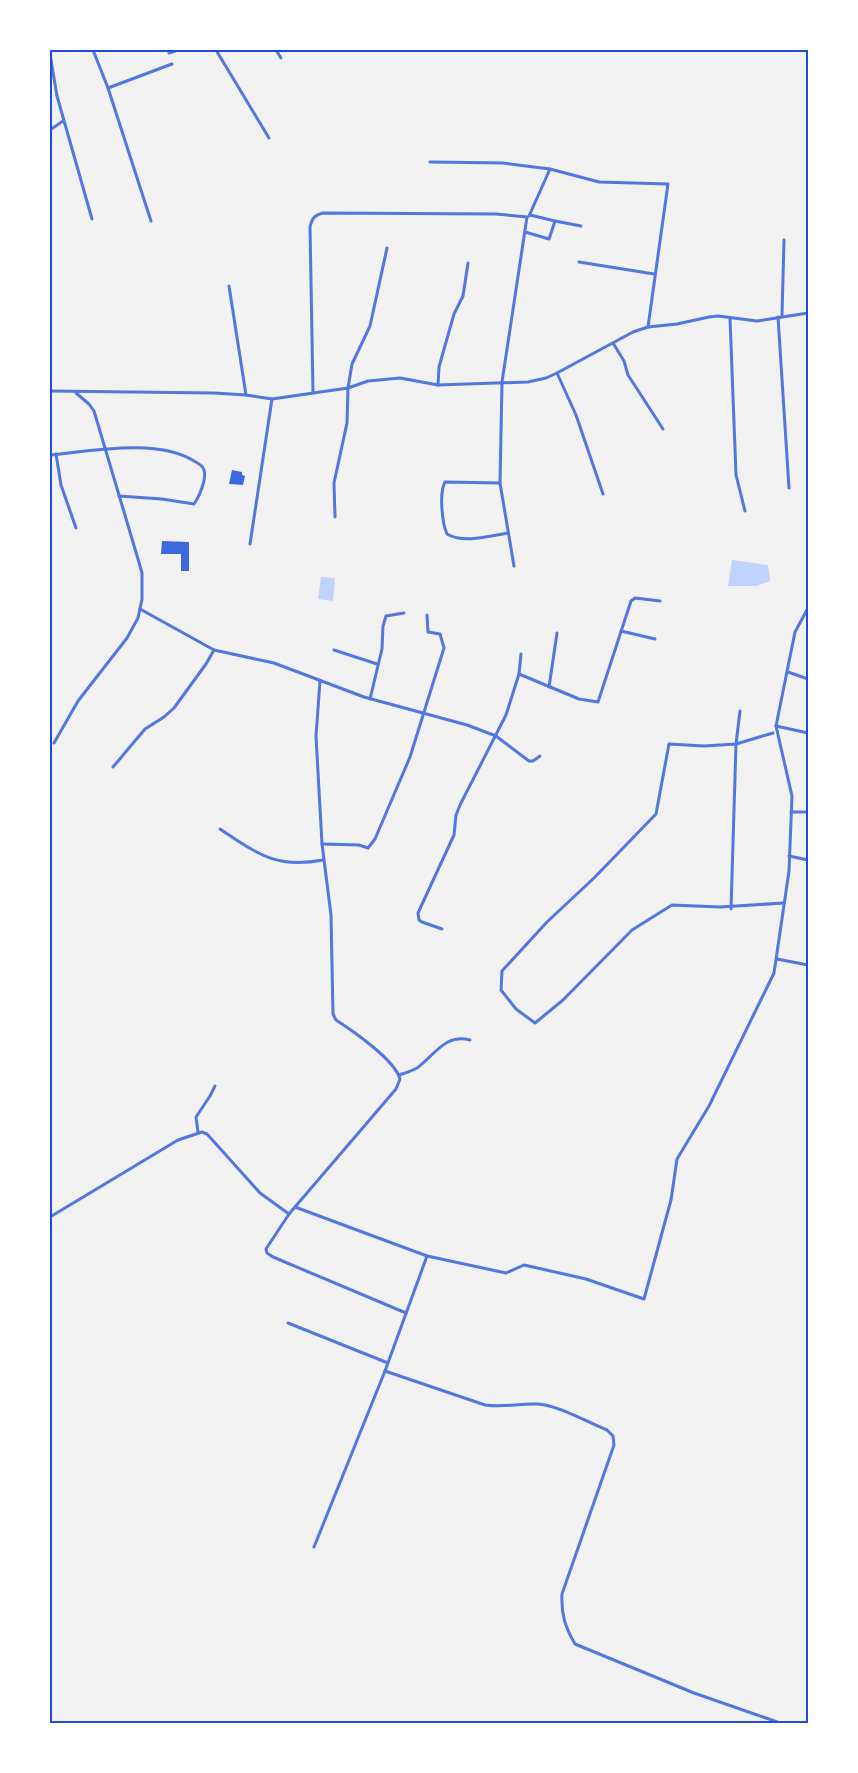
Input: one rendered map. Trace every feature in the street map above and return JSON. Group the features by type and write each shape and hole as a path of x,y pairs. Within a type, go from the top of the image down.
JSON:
{"street":[{"path":"93,50 108,88 151,221"},
{"path":"169,53 178,50"},
{"path":"216,50 269,138"},
{"path":"276,50 281,58"},
{"path":"50,54 57,96 92,219"},
{"path":"108,88 172,64"},
{"path":"50,130 64,121"},
{"path":"430,162 503,163 550,168 599,182 668,184 648,327"},
{"path":"514,566 500,483 502,382 525,232 550,168"},
{"path":"313,392 310,227 316,214 496,214 525,216 528,220"},
{"path":"530,215 581,226"},
{"path":"525,232 549,239 555,221"},
{"path":"784,240 780,317 789,488"},
{"path":"335,517 334,483 347,423 348,388 352,364 370,326 387,248"},
{"path":"579,262 654,274"},
{"path":"438,385 439,367 446,338 463,296 468,263"},
{"path":"229,286 246,395"},
{"path":"50,391 175,391 246,395 272,399 348,388 368,381 400,378 438,385 536,381 557,373 633,332 648,327 709,317 757,321 808,313"},
{"path":"730,318 736,475 745,511"},
{"path":"613,343 624,361 628,375 663,429"},
{"path":"557,373 576,415 603,494"},
{"path":"54,743 78,701 128,638 140,609 143,588 142,573 94,411 76,392"},
{"path":"249,544 272,399"},
{"path":"50,455 105,449 166,449 197,462 204,471 204,478 194,504 119,496"},
{"path":"56,454 61,484 76,528"},
{"path":"500,483 445,482 442,489 444,524 447,534 457,538 469,539 508,533"},
{"path":"519,674 527,675 579,699 598,702 633,599 660,601"},
{"path":"295,1207 427,1256 506,1273 525,1265 586,1279 644,1299 671,1200 677,1159 714,1096 774,973 789,856 792,796 776,726 795,632 808,608"},
{"path":"140,609 214,650 274,663 370,699 425,713 496,736 532,761 540,756"},
{"path":"370,699 383,643 383,626 386,616 405,613"},
{"path":"322,844 371,847 406,766 425,713 444,648 440,634 428,632 427,615"},
{"path":"621,631 655,639"},
{"path":"549,687 557,633"},
{"path":"113,767 145,729 165,717 174,708 207,664 214,650"},
{"path":"334,650 377,664"},
{"path":"442,929 419,920 418,913 454,835 456,815 461,803 506,715 519,674 521,654"},
{"path":"787,672 808,679"},
{"path":"320,681 316,736 323,860 332,915 333,1017 372,1046 399,1075 400,1079 396,1089 289,1214 266,1249 267,1253 405,1313"},
{"path":"731,908 736,744 740,711"},
{"path":"776,726 808,733"},
{"path":"773,733 736,744 704,746 669,744 656,814 594,878 547,922 502,971 501,990 516,1009 535,1023 563,1000 632,930 672,905 731,908 784,903"},
{"path":"790,812 808,812"},
{"path":"220,829 252,850 282,863 323,860"},
{"path":"789,856 808,860"},
{"path":"776,958 808,965"},
{"path":"399,1075 418,1067 430,1054 455,1039 470,1040"},
{"path":"198,1132 196,1117 215,1086"},
{"path":"50,1217 178,1140 198,1132 207,1134 260,1193 289,1214"},
{"path":"314,1547 385,1371 427,1256"},
{"path":"288,1323 388,1363"},
{"path":"385,1371 486,1405 502,1408 538,1404 551,1407 607,1430 613,1436 614,1445 562,1594 561,1609 565,1627 575,1644 694,1694 783,1724"}],"water":[{"path":"732,560 768,565 770,581 756,586 728,586"},
{"path":"321,577 335,578 333,601 318,599"}],"building":[{"path":"232,470 242,472 245,476 243,485 229,484"},
{"path":"162,541 189,542 189,571 181,571 181,554 161,554"}]}
